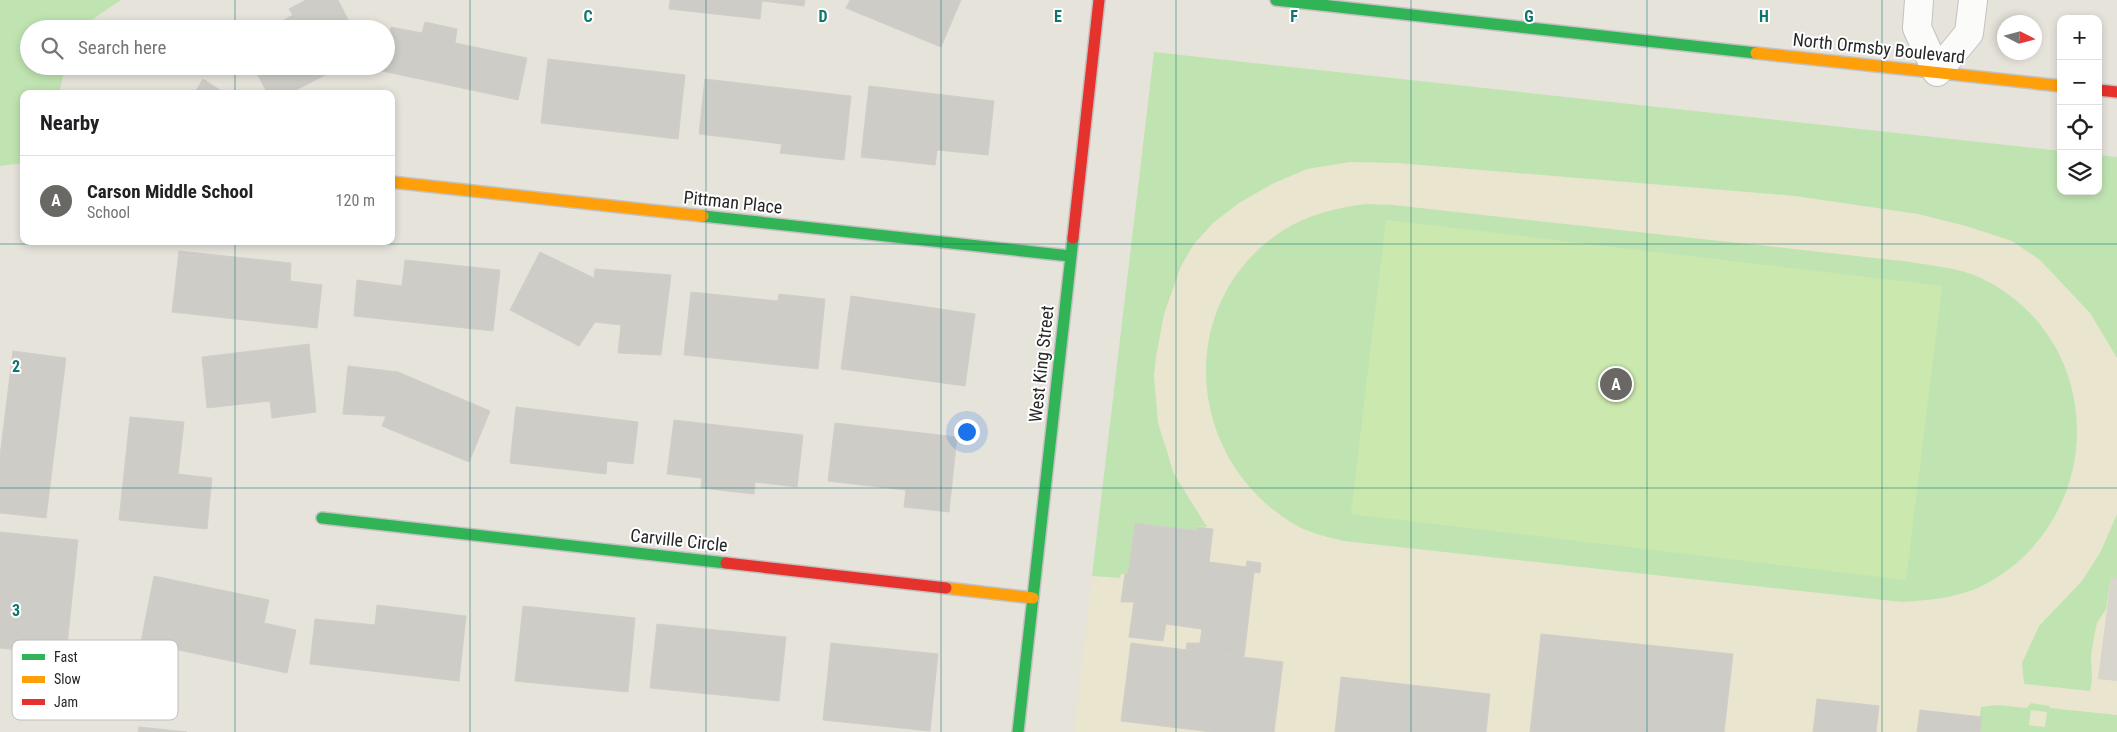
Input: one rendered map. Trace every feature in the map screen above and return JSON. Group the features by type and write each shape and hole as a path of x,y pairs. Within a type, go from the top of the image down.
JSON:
{"street":[{"name":"West King Street","path":"1018,732 1099,0"},
{"name":"North Ormsby Boulevard","path":"1276,0 2057,86"},
{"path":"1919,0 1917,28 1937,72 1969,33 1973,0"},
{"path":"2102,90 2117,92"},
{"name":"Pittman Place","path":"395,182 1070,256"},
{"name":"Carville Circle","path":"322,518 1033,598"}],"shaded area":[{"path":"1154,52 2057,151 2057,195 2102,195 2102,155 2117,157 2117,732 1074,732"},
{"path":"2111,577 2117,578 2117,681 2098,679"}],"green space":[{"path":"0,0 121,0 91,20 20,20 20,75 63,75 60,90 20,90 20,164 0,166"},
{"path":"1154,52 2057,151 2057,195 2102,195 2102,155 2117,157 2117,358 2090,313 2040,260 2012,241 1966,226 1918,214 1795,196 1397,163 1350,162 1307,169 1272,184 1239,203 1213,223 1194,244 1181,266 1164,314 1154,376 1158,423 1174,474 1207,527 1197,526 1197,531 1135,523 1128,574 1121,574 1120,578 1092,576"},
{"path":"1368,204 1393,205 1911,262 1955,270 1981,278 2023,306 2053,343 2071,385 2077,430 2071,475 2054,518 2025,555 1984,585 1954,596 1902,602 1344,541 1300,527 1258,496 1231,461 1214,422 1206,380 1209,338 1223,298 1247,262 1282,231 1302,220 1323,213 1345,207"},
{"path":"1386,220 1942,286 1906,580 1351,514"},
{"path":"2117,514 2117,578 2111,578 2106,609 2097,623 2091,655 2092,679 2090,691 2024,684 2022,663 2039,626 2082,581 2101,551"},
{"path":"2031,703 2049,706 2050,708 2117,715 2117,732 1978,732 1981,707 1997,705 2027,708","holes":["2031,710 2047,712 2045,727 2029,725"]}],"building":[{"path":"306,0 338,0 348,20 284,20 293,15 289,9"},
{"path":"670,0 805,0 804,6 762,1 760,19 669,9"},
{"path":"850,0 961,0 941,47 846,8"},
{"path":"425,22 457,29 455,43 527,58 518,100 395,74 395,28 422,33"},
{"path":"548,59 685,75 678,139 541,123"},
{"path":"258,75 325,75 296,90 266,90"},
{"path":"203,79 220,90 196,90"},
{"path":"705,79 851,96 844,160 780,153 782,144 699,134"},
{"path":"869,86 994,101 988,155 937,150 935,165 861,157"},
{"path":"179,251 291,263 290,281 322,285 317,328 172,312"},
{"path":"540,252 594,278 595,269 671,275 661,355 618,353 621,325 595,322 579,346 510,310"},
{"path":"405,260 500,270 493,331 354,316 357,280 402,286"},
{"path":"691,292 778,301 779,294 825,299 818,369 684,355"},
{"path":"851,296 975,314 965,386 841,369"},
{"path":"309,344 316,412 272,418 270,401 207,408 202,357"},
{"path":"13,351 66,358 46,518 0,513 0,456"},
{"path":"348,366 398,372 490,411 469,462 382,426 386,416 343,414"},
{"path":"516,407 638,422 633,464 607,461 606,474 510,463"},
{"path":"130,417 184,422 178,474 212,478 207,529 119,520"},
{"path":"674,420 803,435 797,487 755,482 754,494 701,488 702,478 667,474"},
{"path":"835,423 957,437 949,512 904,507 906,490 828,481"},
{"path":"1135,523 1197,531 1197,527 1213,529 1209,562 1246,567 1247,561 1261,563 1260,573 1254,572 1244,657 1186,650 1187,643 1200,643 1202,629 1166,624 1163,641 1129,637 1134,602 1121,602 1125,574 1128,574"},
{"path":"0,532 78,540 68,640 12,640 12,649 0,648"},
{"path":"154,576 269,600 264,623 296,630 287,673 178,650 178,640 141,640"},
{"path":"377,605 466,616 459,681 310,664 315,619 375,625"},
{"path":"523,606 635,618 628,692 515,681"},
{"path":"657,624 786,637 779,701 650,688"},
{"path":"1541,634 1733,654 1724,732 1530,732"},
{"path":"831,643 938,654 930,731 823,720"},
{"path":"1131,643 1283,662 1274,732 1212,732 1121,721"},
{"path":"1341,677 1490,694 1486,732 1335,732"},
{"path":"1817,699 1879,706 1876,732 1813,732"},
{"path":"1920,710 1982,717 1980,732 1917,732"},
{"path":"139,727 187,732 138,732"}],"traffic: fast":[{"path":"1276,0 1756,53"},
{"path":"703,216 1070,256"},
{"path":"1018,732 1073,238"},
{"path":"322,518 726,563"}],"traffic: slow":[{"path":"1756,53 2057,86"},
{"path":"395,182 703,216"},
{"path":"946,588 1033,598"}],"traffic: jam":[{"path":"1073,238 1099,0"},
{"path":"2102,90 2117,92"},
{"path":"726,563 946,588"}],"place":[{"name":"Carson Middle School","path":"1616,384"}]}
